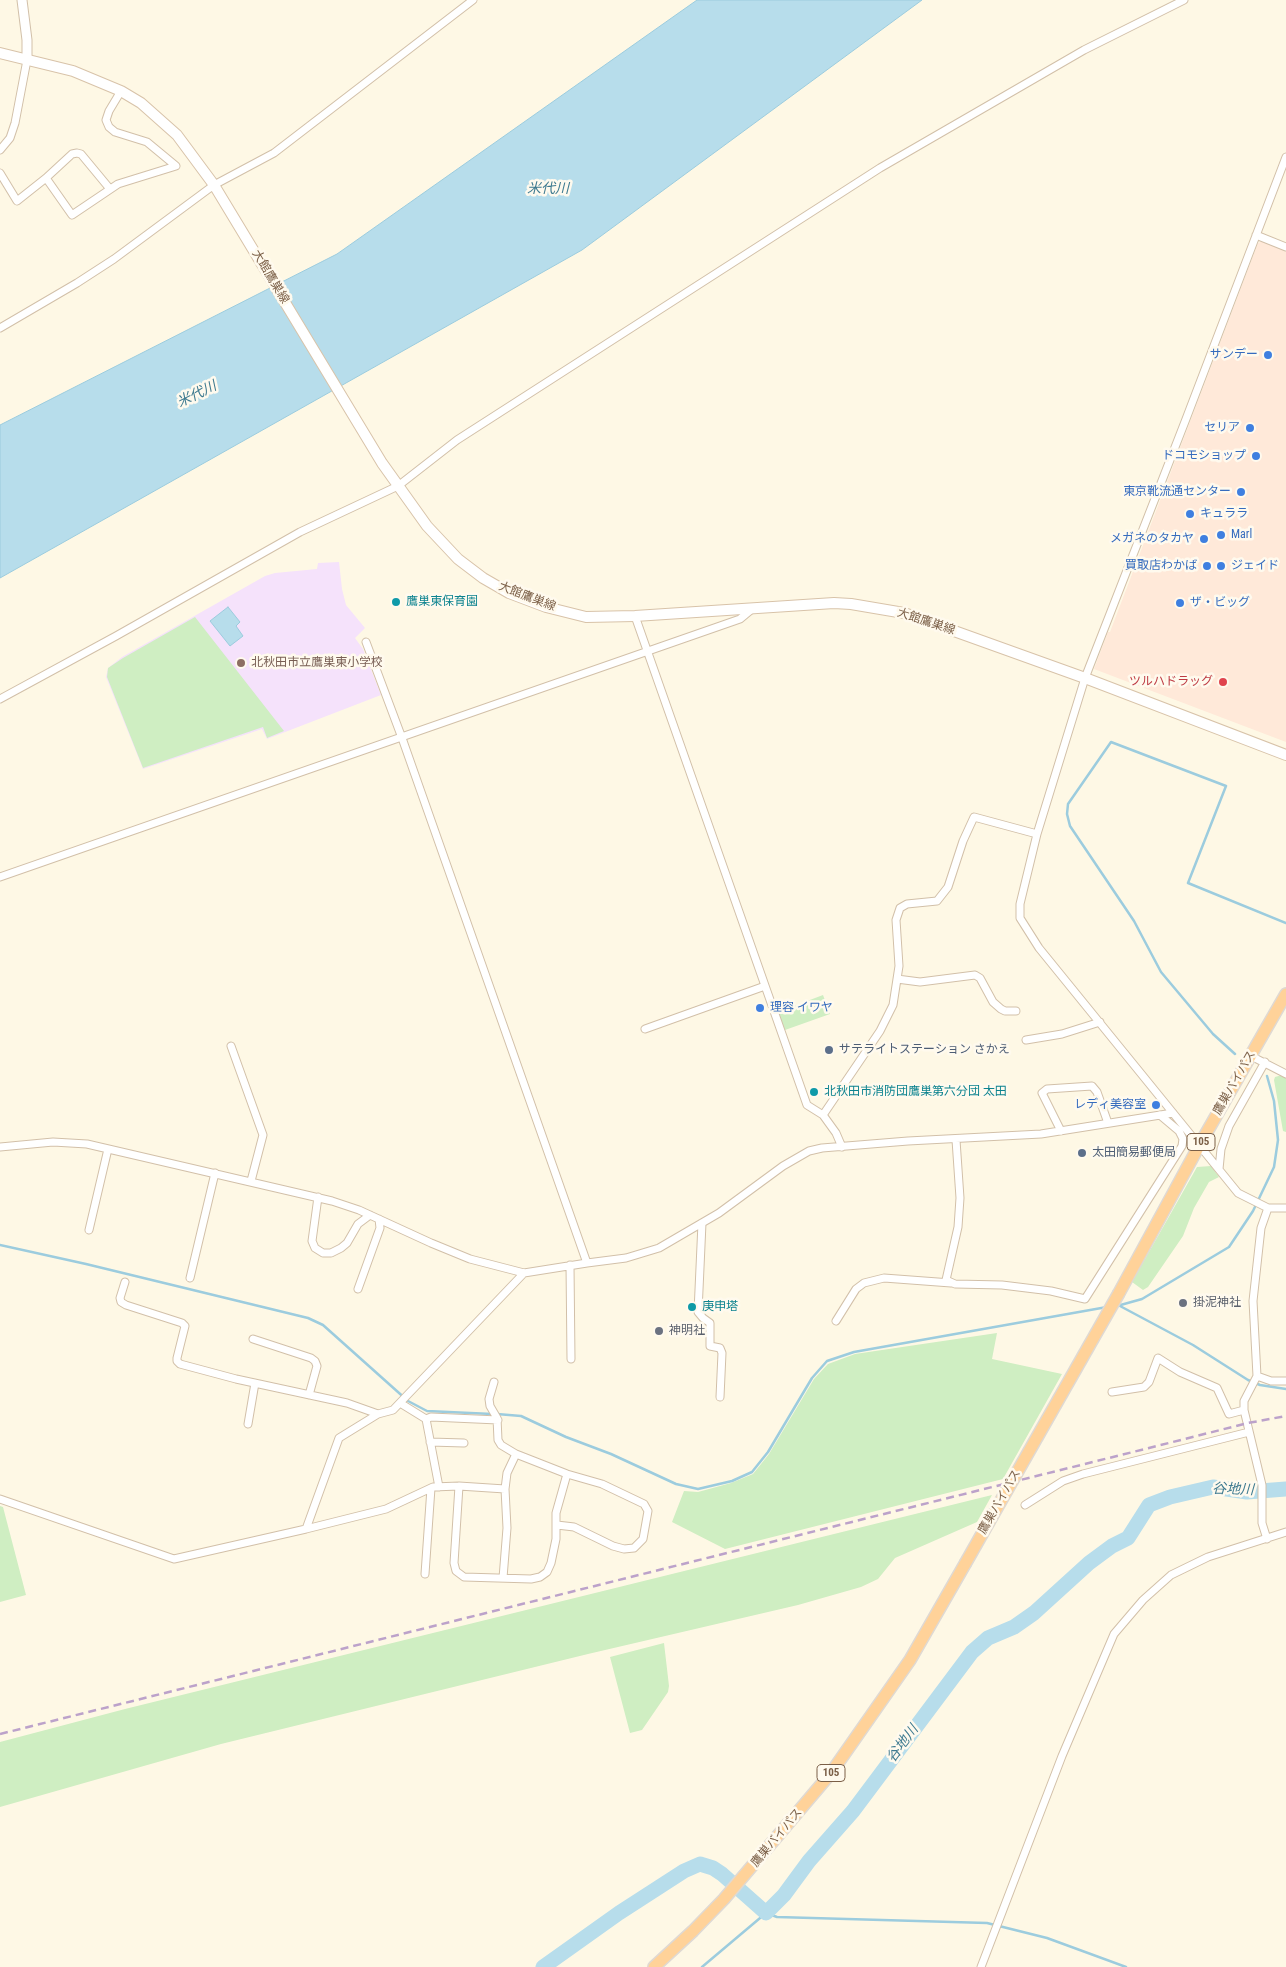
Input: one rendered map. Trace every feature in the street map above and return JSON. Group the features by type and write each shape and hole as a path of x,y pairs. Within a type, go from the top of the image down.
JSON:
{"highway":[{"name":"鷹巣バイパス","path":"654,1967 693,1932 724,1899 831,1773 910,1660 1119,1293 1200,1144 1286,994"}],"main road":[{"name":"大館鷹巣線","path":"0,52 73,71 121,90 141,103 177,135 214,186 382,463 398,486 427,526 458,559 483,578 509,593 546,607 586,617 635,616 834,603 904,613 1085,678 1286,755"}],"street":[{"path":"0,150 10,138 15,123 27,60 27,40 22,0"},
{"path":"0,328 114,259 214,186 274,153 473,0"},
{"path":"0,699 110,640 300,532 398,486 457,440 880,168 1084,50 1184,0"},
{"path":"46,178 72,215 110,189 128,180 176,166 154,146 138,138 115,132 109,127 106,120 109,110 121,90"},
{"path":"0,174 17,201 72,154 77,153 81,154 110,189"},
{"path":"1286,157 1085,678 1072,715 1037,834 1020,904 1020,918 1039,948 1238,1193 1268,1208 1286,1208"},
{"path":"1256,235 1286,247"},
{"path":"0,878 740,619 754,607"},
{"path":"635,616 807,1104 823,1116 836,1133 842,1147"},
{"path":"366,642 402,738 587,1263"},
{"path":"823,1116 880,1031 893,1005 899,966 896,920 900,908 907,904 937,901 948,887 963,841 974,817 1037,834"},
{"path":"897,979 920,982 975,975 980,978 993,1002 1006,1011 1016,1011"},
{"path":"645,1030 765,986"},
{"path":"1026,1040 1062,1034 1100,1022"},
{"path":"231,1046 263,1135 251,1181"},
{"path":"1251,1056 1286,1074"},
{"path":"1219,1169 1221,1149 1230,1126 1265,1062"},
{"path":"1061,1131 1042,1094 1047,1089 1092,1086 1097,1092 1108,1123"},
{"path":"0,1146 53,1142 87,1144 318,1197 360,1210 470,1259 524,1273 626,1258 659,1248 702,1223 770,1177 783,1166 803,1155 822,1148 1041,1134 1173,1113"},
{"path":"836,1321 856,1289 864,1283 884,1278 955,1284 1002,1285 1051,1291 1086,1299 1182,1146 1183,1140 1179,1131 1160,1115"},
{"path":"952,1283 946,1280 958,1227 960,1198 956,1140"},
{"path":"89,1230 108,1149"},
{"path":"190,1278 215,1173"},
{"path":"318,1197 312,1241 315,1248 323,1253 331,1253 341,1248 347,1243 358,1224 370,1215"},
{"path":"1267,1539 1262,1523 1262,1485 1244,1410 1244,1401 1256,1377 1253,1301 1261,1228 1268,1208"},
{"path":"358,1289 380,1228 379,1219"},
{"path":"702,1223 698,1312 702,1318 710,1323 710,1346 720,1348 722,1353 720,1397"},
{"path":"570,1266 571,1359"},
{"path":"306,1529 339,1438 378,1414 393,1410 524,1273"},
{"path":"125,1282 120,1298 126,1305 182,1323 185,1326 176,1361 180,1364 346,1403 378,1414"},
{"path":"253,1340 312,1358 316,1366 309,1395"},
{"path":"1112,1392 1144,1387 1149,1382 1158,1358 1180,1372 1217,1388 1229,1414 1244,1410"},
{"path":"1256,1377 1271,1381 1286,1381"},
{"path":"494,1382 489,1399 490,1406 496,1416 498,1440 501,1445 516,1454 567,1474 602,1484 644,1504 648,1511 643,1539 634,1548 624,1549 613,1546 574,1527 557,1525"},
{"path":"248,1424 255,1383"},
{"path":"401,1402 426,1419 439,1487"},
{"path":"426,1419 431,1417 496,1416"},
{"path":"1025,1505 1063,1481 1083,1474 1249,1432"},
{"path":"430,1442 464,1443"},
{"path":"503,1578 507,1528 505,1489 507,1474 516,1454"},
{"path":"459,1486 454,1563 456,1571 464,1577 531,1579 540,1577 547,1572 551,1563 557,1525 556,1513 567,1474"},
{"path":"0,1499 174,1559 386,1509 431,1488 459,1486 505,1489"},
{"path":"425,1574 431,1488"},
{"path":"981,1967 1008,1901 1062,1756 1114,1634 1143,1600 1171,1574 1208,1557 1286,1532"}],"shaded area":[{"path":"1263,241 1286,249 1286,742 1094,669 1108,632 1110,632 1258,243"},
{"name":"北秋田市立鷹巣東小学校","path":"339,562 346,605 365,628 355,638 363,649 381,695 267,739 262,729 143,769 106,677 108,668 122,657 265,576 275,573 317,569 318,563"}],"green space":[{"path":"195,617 284,731 267,738 263,727 143,768 107,677 108,668"},
{"path":"823,995 830,1014 785,1030 778,1012"},
{"path":"1282,1075 1286,1078 1286,1132 1283,1131 1274,1080 1275,1077"},
{"path":"1211,1166 1219,1177 1209,1182 1194,1208 1183,1236 1148,1287 1143,1290 1132,1282 1197,1167"},
{"path":"997,1333 992,1359 1062,1374 1003,1479 725,1549 672,1522 684,1491 698,1492 731,1483 753,1474 769,1454 814,1379 828,1364 855,1354"},
{"path":"992,1495 977,1522 895,1558 878,1579 861,1587 798,1605 588,1654 221,1744 0,1807 0,1742 125,1709"},
{"path":"0,1506 3,1507 26,1595 0,1602"},
{"path":"664,1643 668,1692 642,1730 630,1733 610,1657"}],"water":[{"name":"米代川","path":"697,0 922,0 582,250 0,578 0,425 337,254"},
{"path":"228,607 240,622 236,626 243,636 230,646 210,621"}],"waterway":[{"path":"1235,1054 1213,1034 1161,972 1134,921 1070,826 1067,814 1068,804 1111,742 1226,786 1188,883 1286,923"},
{"path":"1117,1306 1142,1299 1229,1247 1253,1211 1274,1167 1278,1140 1274,1101 1267,1076"},
{"path":"0,1245 308,1318 323,1325 408,1401 427,1411 492,1414"},
{"path":"1120,1306 1193,1345 1248,1380 1260,1385 1286,1389"},
{"path":"497,1414 521,1416 676,1484 698,1489 732,1481 752,1472 768,1452 812,1378 827,1361 854,1352 1107,1307"},
{"name":"谷地川","path":"543,1967 619,1913 684,1871 700,1864 713,1868 722,1874 766,1913 784,1895 809,1861 853,1811 972,1652 988,1638 1014,1627 1034,1613 1089,1563 1112,1546 1128,1538 1149,1505 1170,1497 1213,1487 1247,1492 1286,1489"},
{"path":"702,1967 766,1913 777,1917 987,1923 1047,1938 1126,1967"}],"railway":[{"path":"0,1734 1248,1423 1286,1416"}],"place":[{"name":"サンデー","path":"1268,355"},
{"name":"セリア","path":"1250,428"},
{"name":"ドコモショップ","path":"1256,456"},
{"name":"東京靴流通センター","path":"1241,492"},
{"name":"キュララ","path":"1190,514"},
{"name":"Marl","path":"1221,535"},
{"name":"メガネのタカヤ","path":"1204,539"},
{"name":"買取店わかば","path":"1207,566"},
{"name":"ジェイド","path":"1221,566"},
{"name":"鷹巣東保育園","path":"396,602"},
{"name":"ザ・ビッグ","path":"1180,603"},
{"name":"北秋田市立鷹巣東小学校","path":"241,663"},
{"name":"ツルハドラッグ","path":"1223,682"},
{"name":"理容 イワヤ","path":"760,1008"},
{"name":"サテライトステーション さかえ","path":"829,1050"},
{"name":"北秋田市消防団鷹巣第六分団 太田","path":"814,1092"},
{"name":"レディ美容室","path":"1156,1105"},
{"name":"太田簡易郵便局","path":"1082,1153"},
{"name":"掛泥神社","path":"1183,1303"},
{"name":"庚申塔","path":"692,1307"},
{"name":"神明社","path":"659,1331"}]}
